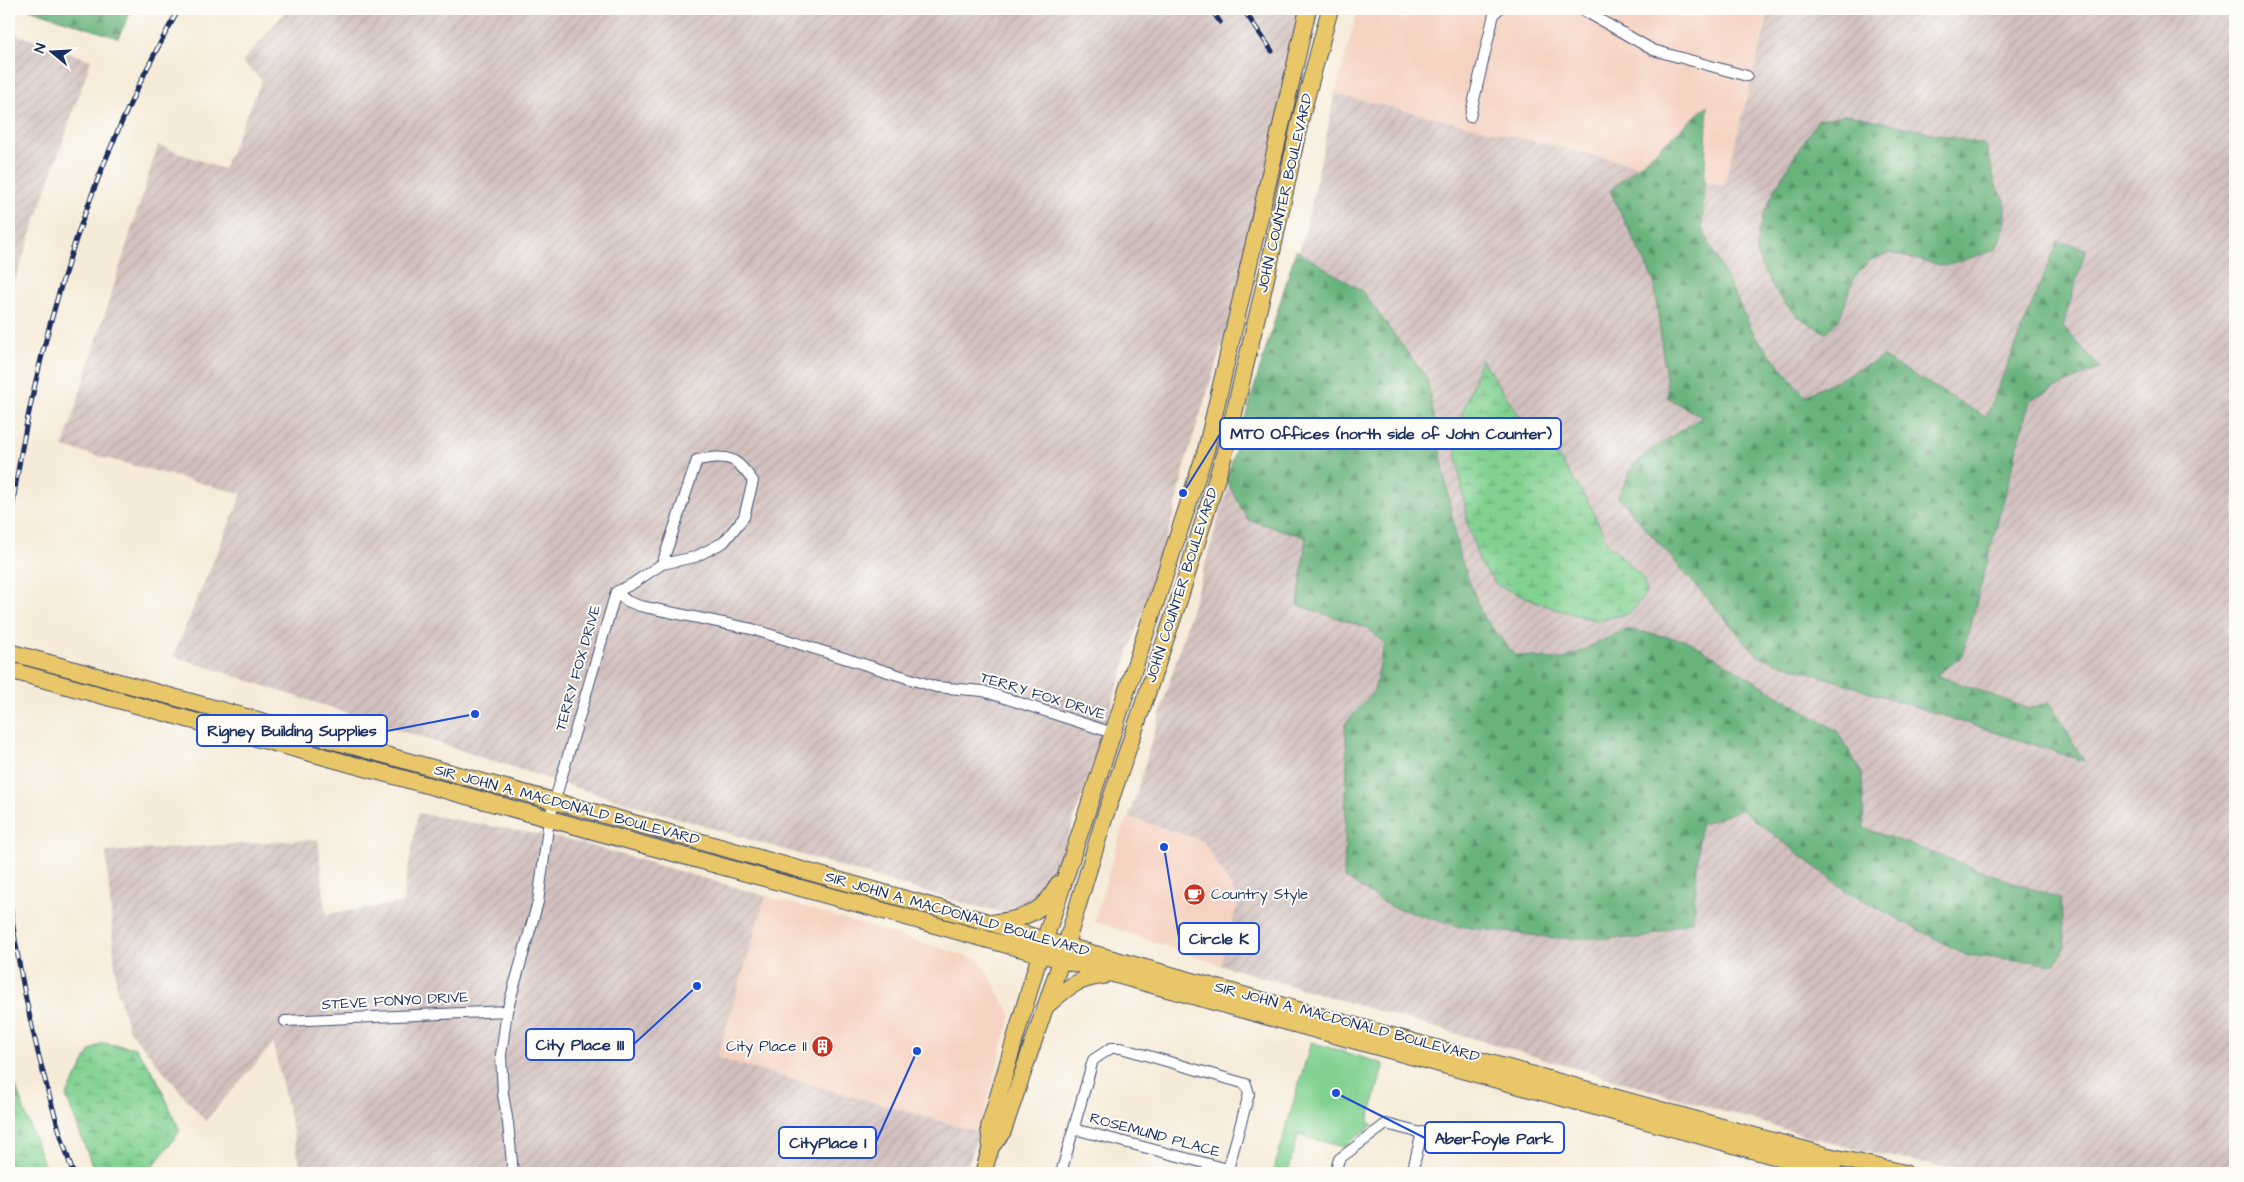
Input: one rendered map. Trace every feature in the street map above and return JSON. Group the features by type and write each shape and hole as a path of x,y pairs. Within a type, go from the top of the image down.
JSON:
{"main road":[{"name":"JOHN COUNTER BOULEVARD","path":"991,1147 989,1126 1042,947 1077,847 1206,450 1308,9"},
{"name":"JOHN COUNTER BOULEVARD","path":"983,1173 991,1147 1003,1131 1063,953 1104,819 1179,600 1224,455 1270,266 1300,121 1330,9"},
{"name":"SIR JOHN A. MACDONALD BOULEVARD","path":"9,652 555,801 988,922 1042,947"},
{"name":"SIR JOHN A. MACDONALD BOULEVARD","path":"9,670 550,820 1042,947 1824,1155 1905,1173"},
{"path":"988,922 1016,921 1034,913 1053,895 1077,847"},
{"name":"SIR JOHN A. MACDONALD BOULEVARD","path":"1063,953 1110,975 1835,1173"},
{"path":"1043,1009 1072,983 1085,978 1110,975"}],"street":[{"path":"1470,118 1494,14 1499,9"},
{"path":"1581,9 1653,50 1747,76"},
{"path":"616,592 662,564 695,557 724,542 744,517 753,481 742,467 725,456 697,460 662,564"},
{"name":"TERRY FOX DRIVE","path":"513,1173 503,1094 501,1056 507,1011 538,902 550,820 616,592 627,601 640,606 752,629 936,687 983,691 1113,733"},
{"name":"STEVE FONYO DRIVE","path":"285,1021 507,1011"},
{"path":"1061,1173 1093,1060 1111,1048 1122,1048 1246,1084 1249,1094 1227,1171"},
{"path":"1335,1173 1339,1159 1386,1124 1460,1143"},
{"name":"ROSEMUND PLACE","path":"1074,1129 1227,1171"},
{"path":"1412,1173 1422,1132"}],"shaded area":[{"path":"288,9 1309,9 1277,169 1187,457 1174,515 1068,838 1046,887 1025,908 1003,912 966,904 567,785 173,656 242,494 63,447 158,145 223,169 262,80 242,62"},
{"path":"1358,9 1770,9 1724,187 1335,94"},
{"path":"1770,9 2235,9 2235,1173 1969,1173 1846,1147 1220,965 1239,900 1203,841 1129,817 1306,228 1335,94 1724,186"},
{"path":"9,32 91,60 9,298"},
{"path":"418,813 570,840 766,896 717,1058 979,1132 965,1173 302,1173 273,1044 205,1121 129,1030 117,991 106,852 318,839 326,914 402,903"},
{"path":"1129,817 1203,841 1239,900 1220,965 1094,921 1122,828"},
{"path":"766,896 980,960 1011,1015 979,1132 717,1058"}],"green space":[{"path":"29,9 132,9 118,38"},
{"path":"1708,105 1702,228 1755,336 1805,396 1883,357 1986,417 2058,241 2086,249 2063,326 2100,368 2030,400 1962,657 1936,675 2030,709 2050,702 2084,761 1758,656 1618,497 1634,464 1664,441 1702,417 1668,398 1654,281 1610,191"},
{"path":"1848,114 1986,145 1997,189 2005,199 2005,226 1996,250 1944,266 1890,253 1869,261 1854,278 1839,320 1826,333 1795,314 1776,291 1758,257 1758,235 1770,200 1779,182 1818,120"},
{"path":"1296,250 1362,291 1427,379 1459,554 1483,617 1515,655 1562,660 1626,629 1689,641 1837,731 1862,773 1864,828 2060,899 2065,946 2056,964 1966,955 1848,892 1742,810 1700,825 1693,920 1643,938 1554,938 1457,926 1389,906 1344,877 1347,758 1345,724 1374,691 1385,643 1367,628 1298,605 1306,537 1248,520 1226,480"},
{"path":"1481,359 1518,414 1562,462 1590,505 1607,542 1642,577 1647,591 1632,612 1599,621 1555,609 1497,585 1480,563 1468,525 1454,438"},
{"path":"1311,1042 1384,1064 1368,1122 1373,1125 1343,1147 1298,1135 1288,1173 1273,1173"},
{"path":"102,1043 136,1048 156,1077 180,1131 148,1173 95,1173 66,1096 91,1050"},
{"path":"9,1065 13,1079 47,1173 9,1173"}],"railway":[{"path":"9,532 32,396 68,262 91,196 117,132 179,9"},
{"path":"1211,9 1220,22"},
{"path":"1243,9 1272,51"},
{"path":"9,897 34,1037 52,1106 73,1173"}],"place":[{"name":"MTO Offices (north side of John Counter)","path":"1183,493"},
{"name":"Rigney Building Supplies","path":"475,714"},
{"name":"Circle K","path":"1164,847"},
{"name":"Country Style","path":"1195,894"},
{"name":"City Place III","path":"697,986"},
{"name":"City Place II","path":"823,1046"},
{"name":"CityPlace I","path":"917,1051"},
{"name":"Aberfoyle Park","path":"1336,1093"}]}
